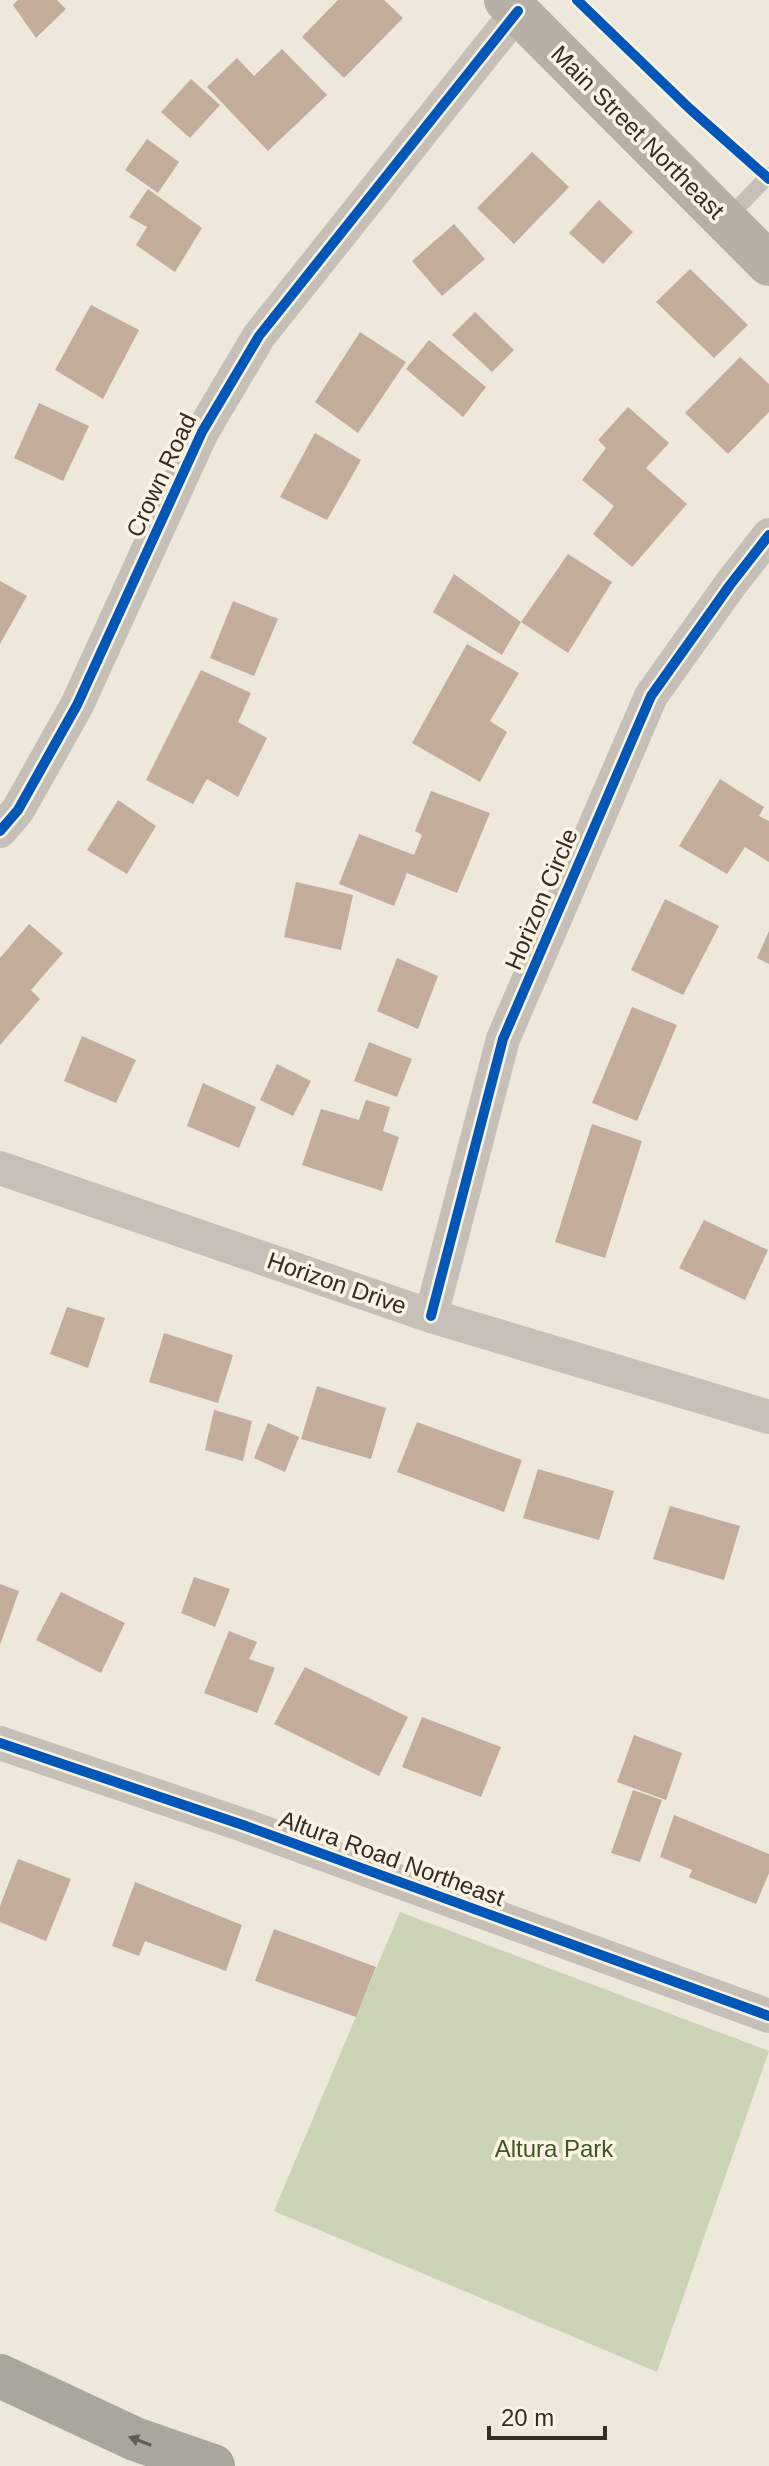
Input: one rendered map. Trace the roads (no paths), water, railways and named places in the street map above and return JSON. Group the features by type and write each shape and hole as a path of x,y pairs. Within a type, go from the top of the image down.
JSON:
{"highway":[{"path":"0,2376 135,2439 213,2466"}],"street":[{"name":"Main Street Northeast","path":"512,6 769,264"},
{"name":"Crown Road","path":"0,831 18,810 77,705 202,432 259,336 512,6"},
{"name":"Horizon Circle","path":"431,1316 503,1039 644,711 651,696 769,535"},
{"name":"Horizon Drive","path":"0,1168 431,1316 769,1417"},
{"name":"Altura Road Northeast","path":"0,1743 243,1825 769,2016"}],"lane":[{"path":"725,221 769,175"}],"park label":[{"name":"Altura Park","path":"554,2148"}]}
